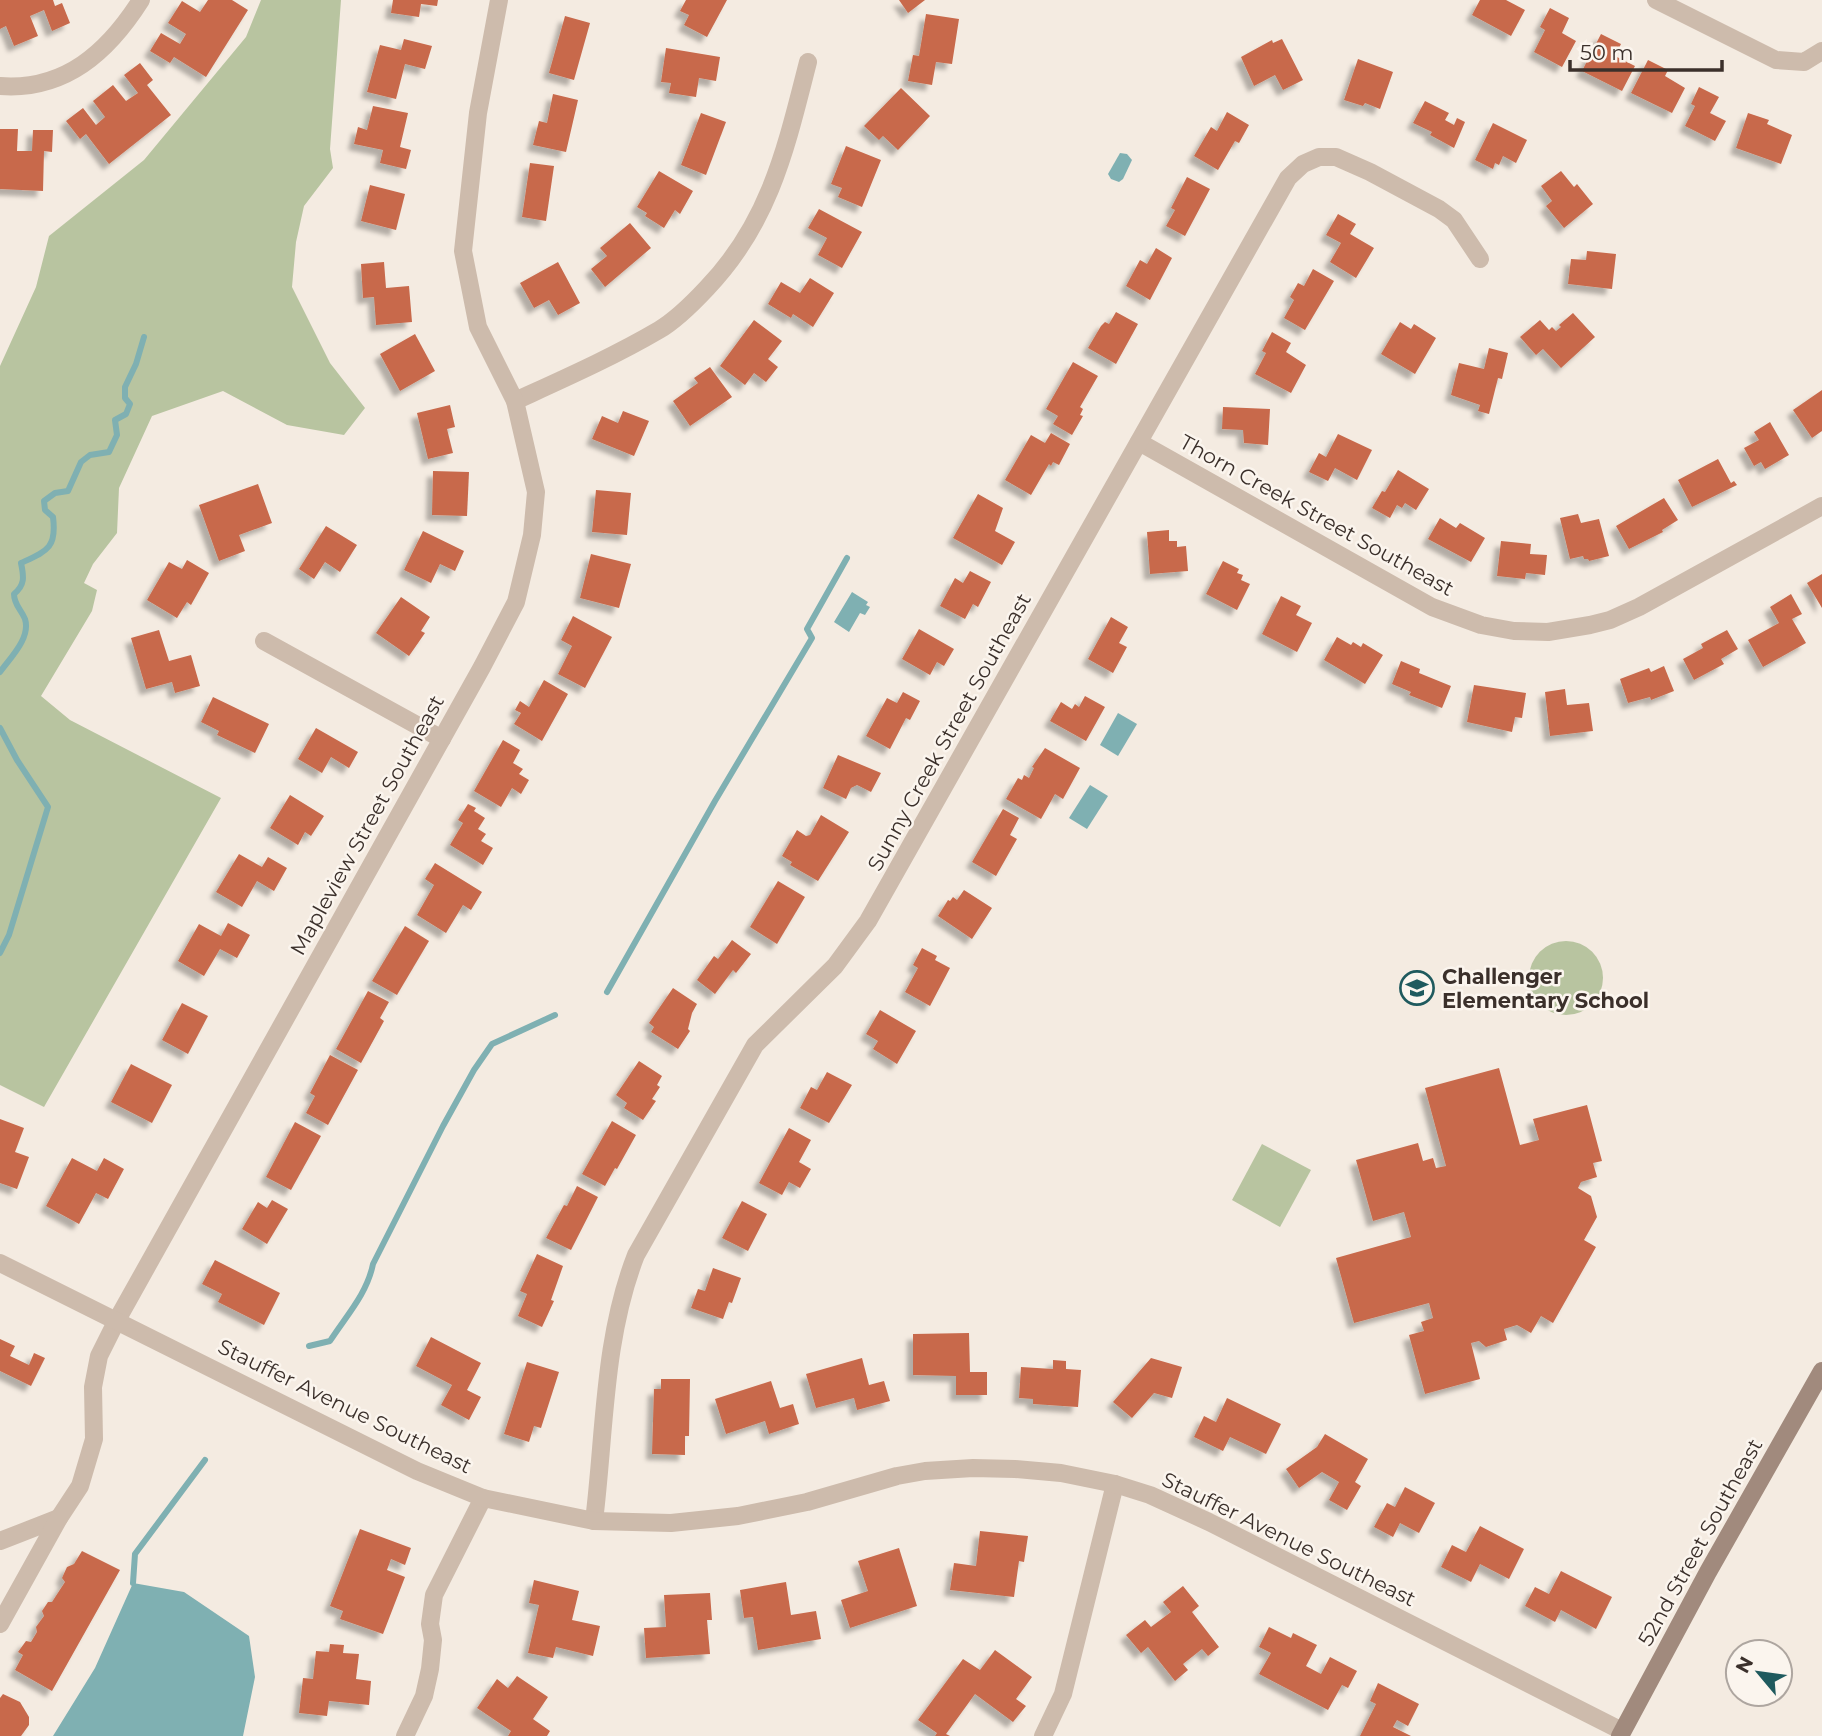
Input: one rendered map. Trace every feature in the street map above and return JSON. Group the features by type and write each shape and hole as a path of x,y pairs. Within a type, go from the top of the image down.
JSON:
{"main road":[{"name":"52nd Street Southeast","path":"1624,1734 1708,1572 1822,1371"}],"street":[{"path":"0,86 40,85 72,73 114,38 141,0"},
{"name":"Mapleview Street Southeast","path":"0,1624 58,1518 80,1486 94,1439 93,1387 99,1356 117,1320 516,602 532,535 536,492 515,401 478,327 463,251 478,113 499,0"},
{"path":"1657,0 1776,60 1804,62 1822,51"},
{"path":"515,401 661,329 696,300 729,265 755,225 773,188 808,62"},
{"name":"Sunny Creek Street Southeast","path":"594,1521 613,1331 636,1255 755,1045 835,966 869,921 1288,178 1303,164 1316,157 1336,158 1417,196 1454,220 1480,259"},
{"name":"Thorn Creek Street Southeast","path":"1139,442 1432,607 1480,625 1514,631 1548,632 1610,620 1676,587 1822,506"},
{"path":"264,641 442,739"},
{"name":"Stauffer Avenue Southeast","path":"0,1263 417,1471 483,1498 594,1521 671,1523 738,1516 807,1502 897,1476 949,1469 1049,1471 1115,1484 1150,1495 1209,1522 1624,1734"},
{"path":"1043,1736 1063,1694 1115,1484"},
{"path":"405,1736 424,1696 430,1669 433,1640 430,1624 434,1595 483,1498"},
{"path":"0,1541 58,1518"}],"green space":[{"path":"261,0 341,0 330,149 333,168 304,206 296,242 292,287 330,363 365,408 344,435 287,425 223,391 152,416 119,488 117,533 93,564 84,583 97,590 92,611 41,696 70,720 221,798 44,1107 0,1085 0,366 36,287 49,236 144,160 246,37"},
{"path":"1566,941 1587,947 1597,957 1603,978 1597,999 1587,1009 1566,1015 1545,1009 1535,999 1529,978 1535,957 1545,947"},
{"path":"1262,1144 1311,1170 1280,1227 1232,1200"}],"water":[{"path":"1120,153 1127,154 1132,160 1119,182 1111,179 1108,174"},
{"path":"852,592 868,602 866,605 870,607 865,615 860,613 849,632 834,622"},
{"path":"1118,713 1137,724 1118,756 1100,745"},
{"path":"1090,785 1108,796 1087,829 1069,818"},
{"path":"133,1583 184,1592 249,1636 255,1677 243,1736 53,1736 95,1668"}],"building":[{"path":"0,0 53,0 55,6 62,3 70,23 52,31 44,10 30,16 38,36 14,46 6,26 0,29"},
{"path":"208,0 232,0 248,10 206,77 174,57 170,63 150,51 161,33 180,44 186,34 168,23 182,1 200,12"},
{"path":"393,0 438,0 437,6 421,4 419,17 391,13"},
{"path":"686,0 727,0 707,37 684,25 689,15 680,11"},
{"path":"899,0 925,0 908,13"},
{"path":"1480,0 1506,0 1525,10 1511,36 1472,15"},
{"path":"1550,8 1569,18 1562,33 1576,41 1562,67 1534,52 1545,30 1540,27"},
{"path":"926,14 959,19 952,64 936,62 932,85 908,81 913,55 919,56"},
{"path":"565,16 590,23 574,80 549,73"},
{"path":"1601,34 1621,44 1615,56 1635,66 1622,91 1582,71"},
{"path":"404,39 432,46 425,69 405,64 396,99 367,92 380,45 401,50"},
{"path":"1282,39 1303,80 1283,90 1275,75 1254,86 1241,57 1272,40 1273,43"},
{"path":"666,48 720,57 716,81 699,78 696,97 669,93 671,83 661,82"},
{"path":"1358,59 1393,72 1380,109 1365,103 1363,106 1344,100"},
{"path":"1648,60 1668,70 1665,76 1685,88 1672,113 1631,93"},
{"path":"140,63 153,80 147,85 171,115 109,164 86,134 80,139 66,121 83,108 96,125 105,117 93,101 113,85 126,101 138,93 124,75"},
{"path":"1699,87 1719,97 1710,113 1726,121 1715,141 1685,126 1695,106 1691,104"},
{"path":"901,88 930,116 898,150 883,136 879,140 864,126"},
{"path":"553,94 578,100 566,152 533,145 539,121 547,123"},
{"path":"1425,101 1449,113 1445,120 1454,125 1457,118 1465,122 1454,148 1430,135 1432,132 1413,123"},
{"path":"373,106 408,113 400,147 411,150 406,169 380,163 383,150 354,144 358,127 367,130"},
{"path":"1227,112 1249,125 1239,143 1235,141 1218,170 1194,156 1211,127 1217,131"},
{"path":"701,113 726,122 706,175 681,165"},
{"path":"1748,113 1769,120 1767,124 1792,135 1781,164 1736,148"},
{"path":"1493,123 1527,140 1516,163 1503,156 1499,165 1495,163 1493,169 1475,160"},
{"path":"0,129 18,129 17,151 32,151 33,130 53,130 52,152 44,151 43,191 0,189"},
{"path":"846,146 881,160 862,207 838,197 842,188 831,184"},
{"path":"530,163 554,166 546,221 522,217"},
{"path":"659,171 693,191 680,214 675,210 664,228 645,216 647,213 637,207"},
{"path":"1561,171 1574,187 1577,184 1593,204 1564,228 1546,206 1552,201 1541,186"},
{"path":"1187,177 1210,189 1185,236 1166,226 1175,210 1171,208"},
{"path":"370,185 405,194 396,230 361,221"},
{"path":"819,209 862,232 842,268 818,255 827,238 808,228"},
{"path":"1338,214 1356,224 1350,234 1374,248 1356,278 1330,262 1341,243 1326,235"},
{"path":"630,223 651,248 605,287 591,269 607,256 600,248"},
{"path":"1156,248 1172,258 1150,300 1126,286 1140,260 1147,264"},
{"path":"1587,251 1616,254 1612,289 1568,284 1571,259 1586,260"},
{"path":"384,262 386,288 409,286 412,322 376,325 374,297 363,298 361,264"},
{"path":"558,262 580,303 558,315 549,300 534,308 520,283"},
{"path":"1313,269 1334,281 1305,330 1284,318 1294,300 1290,297 1298,283 1304,286"},
{"path":"810,278 834,293 813,327 793,314 791,318 768,304 781,282 800,293"},
{"path":"1116,312 1138,324 1116,364 1088,348 1101,326 1105,322 1109,324"},
{"path":"1573,313 1595,337 1561,368 1543,349 1536,355 1520,337 1540,320 1549,330 1552,327 1556,331"},
{"path":"754,320 782,341 768,359 778,367 766,382 754,373 745,385 720,366"},
{"path":"1400,322 1411,329 1414,324 1436,338 1415,374 1381,354"},
{"path":"1272,332 1291,343 1286,352 1306,365 1291,393 1255,374 1266,353 1262,351"},
{"path":"415,334 435,371 400,391 380,354"},
{"path":"1489,348 1508,353 1502,379 1498,378 1489,414 1478,411 1480,405 1451,395 1459,363 1484,369"},
{"path":"1073,362 1098,376 1080,407 1083,409 1080,415 1083,416 1072,435 1053,424 1058,416 1046,409"},
{"path":"710,367 732,397 690,426 673,401 698,383 694,378"},
{"path":"1822,390 1822,431 1812,438 1793,410"},
{"path":"450,405 455,427 447,429 453,453 428,459 417,413"},
{"path":"1223,407 1270,409 1268,445 1244,443 1243,430 1222,429"},
{"path":"623,411 649,421 634,456 592,439 602,416 618,423"},
{"path":"1770,422 1789,455 1765,469 1761,462 1754,466 1744,448 1759,440 1754,432"},
{"path":"1051,433 1070,444 1059,465 1053,462 1051,466 1049,464 1031,495 1005,480 1031,435 1045,443"},
{"path":"1338,434 1372,450 1357,480 1335,468 1328,481 1309,472 1319,453 1326,457"},
{"path":"1718,459 1731,483 1734,481 1737,485 1692,507 1678,480"},
{"path":"1398,470 1429,489 1416,510 1405,503 1402,508 1397,505 1390,518 1372,508"},
{"path":"433,471 469,472 467,516 432,515"},
{"path":"258,484 272,523 239,535 245,551 219,561 199,505"},
{"path":"596,490 631,493 627,535 592,532"},
{"path":"978,494 1003,508 995,531 1015,542 1002,565 953,538"},
{"path":"1664,498 1678,520 1662,530 1663,532 1629,549 1616,526"},
{"path":"1578,514 1581,523 1599,519 1609,556 1589,561 1583,556 1570,559 1560,518"},
{"path":"1440,518 1456,528 1460,523 1485,538 1471,562 1428,539"},
{"path":"326,526 357,545 340,572 325,562 314,579 299,569"},
{"path":"1169,530 1169,541 1177,541 1177,547 1186,546 1188,571 1150,574 1147,532"},
{"path":"423,531 464,551 455,571 440,564 431,583 404,570"},
{"path":"1501,541 1531,544 1530,554 1547,555 1545,575 1526,573 1525,579 1497,576"},
{"path":"591,554 631,564 619,608 580,598"},
{"path":"187,560 209,573 191,605 187,602 177,618 147,600 169,562 182,569"},
{"path":"1223,561 1239,569 1237,573 1243,575 1241,580 1250,584 1237,610 1206,594"},
{"path":"970,571 991,582 978,607 973,604 965,619 940,606 955,578 963,583"},
{"path":"1822,574 1822,608 1807,583"},
{"path":"1791,594 1802,614 1792,619 1806,643 1763,667 1748,640 1779,623 1770,607"},
{"path":"1281,596 1301,606 1296,615 1312,623 1297,652 1262,634"},
{"path":"401,597 430,617 421,631 425,633 409,656 376,633"},
{"path":"573,616 612,637 585,688 558,674 572,646 561,640"},
{"path":"1111,617 1128,627 1119,643 1127,647 1113,673 1088,659"},
{"path":"919,629 954,649 944,666 937,662 930,675 902,659"},
{"path":"159,630 169,661 191,655 200,686 175,693 172,682 146,689 131,638"},
{"path":"1727,630 1738,649 1721,659 1724,664 1694,680 1683,659 1703,648 1701,644"},
{"path":"1337,637 1351,645 1353,642 1361,647 1363,643 1383,655 1365,684 1324,660"},
{"path":"1401,661 1420,669 1419,673 1451,686 1442,708 1409,695 1411,692 1392,684"},
{"path":"1664,666 1674,691 1651,700 1650,697 1628,703 1620,679 1649,668 1651,672"},
{"path":"544,680 568,694 542,741 514,724 521,713 515,710 520,701 529,707"},
{"path":"1474,685 1526,693 1522,718 1515,717 1512,732 1467,722"},
{"path":"1565,689 1567,705 1589,703 1593,731 1550,736 1545,692"},
{"path":"903,692 920,701 910,720 906,718 890,749 866,736 887,698 897,703"},
{"path":"1085,696 1105,707 1086,741 1050,721 1061,702 1072,709 1075,704 1079,707"},
{"path":"213,697 269,724 255,753 217,735 219,731 201,722"},
{"path":"316,728 358,752 349,768 331,757 322,773 298,759"},
{"path":"503,740 520,750 513,763 523,769 519,774 529,780 521,794 512,788 501,807 474,791"},
{"path":"1045,748 1080,768 1063,799 1055,794 1041,819 1006,799 1018,778 1022,780 1024,775 1029,778 1034,768 1032,767"},
{"path":"838,755 881,773 871,792 857,785 851,788 846,799 823,788"},
{"path":"290,795 324,816 311,836 305,832 298,845 270,828"},
{"path":"468,804 485,818 478,829 486,834 481,841 493,848 483,865 450,845 463,823 458,820"},
{"path":"1003,809 1019,818 1010,835 1017,839 996,876 972,862"},
{"path":"821,815 849,832 818,881 790,865 792,862 782,856 797,830 806,836 810,835"},
{"path":"239,854 262,867 268,857 287,868 274,891 257,881 242,907 216,892"},
{"path":"435,863 482,892 471,910 463,905 446,933 417,915 434,885 425,879"},
{"path":"778,881 805,897 777,944 750,927"},
{"path":"964,890 992,908 972,939 938,916 948,900 953,897 957,900"},
{"path":"228,923 250,935 237,958 220,949 204,976 178,961 199,924 221,936"},
{"path":"405,926 429,941 397,995 372,981"},
{"path":"732,940 751,954 736,973 733,970 715,994 697,980 714,956 718,959"},
{"path":"922,948 937,956 935,960 950,968 930,1006 905,992 918,968 913,965"},
{"path":"673,988 697,1004 692,1013 688,1029 690,1031 678,1049 651,1032 654,1027 649,1023"},
{"path":"368,991 389,1002 380,1018 384,1021 361,1063 336,1049"},
{"path":"182,1003 208,1016 188,1054 162,1040"},
{"path":"880,1010 916,1031 897,1064 873,1049 878,1041 866,1034"},
{"path":"330,1055 358,1070 328,1125 306,1113 315,1096 310,1093"},
{"path":"639,1061 662,1076 657,1085 660,1087 652,1099 656,1101 643,1120 624,1108 627,1103 616,1095"},
{"path":"131,1064 172,1085 152,1123 111,1102"},
{"name":"Challenger Elementary School","path":"1499,1068 1520,1145 1539,1140 1533,1119 1587,1105 1602,1161 1593,1163 1597,1177 1581,1182 1578,1188 1591,1196 1597,1217 1584,1240 1596,1247 1553,1323 1541,1316 1531,1333 1517,1325 1504,1329 1507,1340 1486,1347 1479,1341 1471,1343 1480,1379 1425,1394 1409,1335 1424,1331 1421,1322 1433,1318 1429,1303 1354,1323 1336,1258 1411,1237 1404,1212 1373,1221 1356,1160 1418,1143 1423,1161 1433,1158 1436,1168 1446,1166 1425,1088"},
{"path":"827,1072 852,1085 829,1123 800,1108 811,1087 817,1090"},
{"path":"0,1119 24,1128 15,1152 29,1157 17,1189 0,1183"},
{"path":"612,1121 636,1135 605,1186 582,1174"},
{"path":"295,1122 321,1136 291,1190 266,1177"},
{"path":"789,1128 811,1140 799,1162 811,1169 800,1188 789,1182 782,1195 759,1183"},
{"path":"72,1158 97,1171 104,1158 124,1169 108,1199 96,1193 79,1224 46,1206"},
{"path":"577,1186 598,1197 571,1250 546,1238"},
{"path":"272,1200 288,1209 267,1244 242,1229 258,1202 267,1208"},
{"path":"742,1201 767,1214 748,1251 722,1238"},
{"path":"537,1254 563,1266 551,1300 554,1301 542,1327 518,1316 527,1294 520,1291"},
{"path":"215,1260 280,1293 264,1325 218,1302 222,1294 202,1284"},
{"path":"713,1268 741,1278 723,1319 691,1308 698,1289 705,1291"},
{"path":"969,1333 970,1372 987,1372 987,1395 956,1395 956,1376 913,1375 913,1334"},
{"path":"431,1337 481,1363 467,1390 481,1397 469,1420 441,1405 452,1385 416,1366"},
{"path":"0,1339 15,1346 10,1356 29,1365 34,1353 45,1358 31,1386 0,1371"},
{"path":"862,1358 869,1385 884,1381 890,1401 857,1410 854,1398 816,1408 806,1374"},
{"path":"1151,1358 1182,1367 1172,1398 1154,1393 1132,1418 1113,1402"},
{"path":"1053,1360 1066,1361 1066,1369 1081,1370 1078,1407 1033,1404 1033,1399 1019,1398 1021,1367 1053,1369"},
{"path":"527,1362 559,1372 541,1428 534,1426 529,1442 504,1434"},
{"path":"661,1379 690,1379 689,1436 685,1436 685,1455 652,1454 654,1389 661,1389"},
{"path":"771,1381 780,1408 793,1404 799,1424 769,1434 765,1421 726,1434 715,1399"},
{"path":"1227,1398 1281,1424 1266,1454 1230,1437 1223,1451 1194,1437 1204,1416 1216,1422"},
{"path":"1325,1434 1368,1459 1355,1482 1361,1486 1347,1510 1329,1500 1339,1482 1322,1472 1299,1488 1286,1469 1317,1447"},
{"path":"1405,1487 1435,1503 1419,1533 1400,1523 1393,1537 1374,1527 1387,1503 1395,1507"},
{"path":"1480,1526 1524,1549 1509,1579 1480,1564 1471,1582 1441,1567 1452,1545 1466,1552"},
{"path":"360,1529 411,1548 405,1565 391,1559 387,1570 405,1577 383,1634 340,1619 343,1611 330,1606"},
{"path":"980,1531 1028,1536 1024,1562 1019,1561 1014,1597 950,1590 954,1563 976,1566"},
{"path":"899,1548 917,1606 850,1628 841,1600 868,1591 858,1561"},
{"path":"82,1551 120,1570 52,1691 15,1670 23,1655 18,1652 26,1641 31,1642 37,1632 36,1627 44,1616 42,1611 48,1602 52,1602 65,1582 62,1578 67,1567 74,1564"},
{"path":"1561,1571 1612,1597 1596,1629 1561,1610 1555,1622 1525,1606 1535,1587 1549,1594"},
{"path":"534,1580 579,1591 572,1620 600,1626 593,1656 556,1647 553,1658 528,1653 539,1605 529,1603"},
{"path":"786,1582 791,1615 816,1611 821,1639 758,1650 753,1617 744,1618 740,1590"},
{"path":"1183,1586 1199,1606 1192,1612 1219,1647 1208,1656 1202,1649 1183,1664 1188,1670 1175,1681 1148,1647 1141,1653 1126,1635 1145,1620 1151,1627 1171,1612 1163,1602"},
{"path":"710,1593 712,1620 707,1620 710,1654 646,1658 644,1628 666,1627 664,1595"},
{"path":"1269,1627 1291,1638 1293,1633 1317,1645 1306,1666 1321,1674 1330,1657 1357,1671 1348,1688 1342,1685 1328,1710 1259,1674 1271,1653 1259,1647"},
{"path":"330,1644 344,1645 343,1653 359,1654 356,1679 371,1681 369,1705 329,1701 327,1716 299,1713 303,1678 313,1679 316,1651 329,1652"},
{"path":"995,1650 1032,1677 1016,1699 1026,1706 1013,1722 975,1694 946,1734 950,1736 935,1736 937,1733 918,1720 963,1659 980,1670"},
{"path":"517,1676 548,1697 533,1719 550,1731 547,1736 508,1736 511,1731 477,1708 497,1679 508,1688"},
{"path":"1378,1683 1419,1704 1408,1726 1397,1720 1393,1727 1411,1736 1360,1736 1376,1704 1370,1701"},
{"path":"3,1694 20,1702 29,1717 29,1725 21,1736 0,1736 0,1698"}],"waterway":[{"path":"0,672 19,647 25,633 25,619 14,598 23,580 21,563 44,551 53,536 53,517 45,510 44,501 55,493 68,491 81,462 90,455 109,452 117,435 115,420 126,414 130,404 125,398 125,387 136,364 144,337"},
{"path":"607,992 715,801 812,638 807,629 847,558"},
{"path":"0,728 48,807 9,935 0,953"},
{"path":"309,1346 330,1341 361,1295 373,1264 443,1126 474,1070 492,1044 555,1015"},
{"path":"133,1583 135,1554 205,1460"}],"place":[{"name":"Challenger Elementary School","path":"1417,988"}]}
